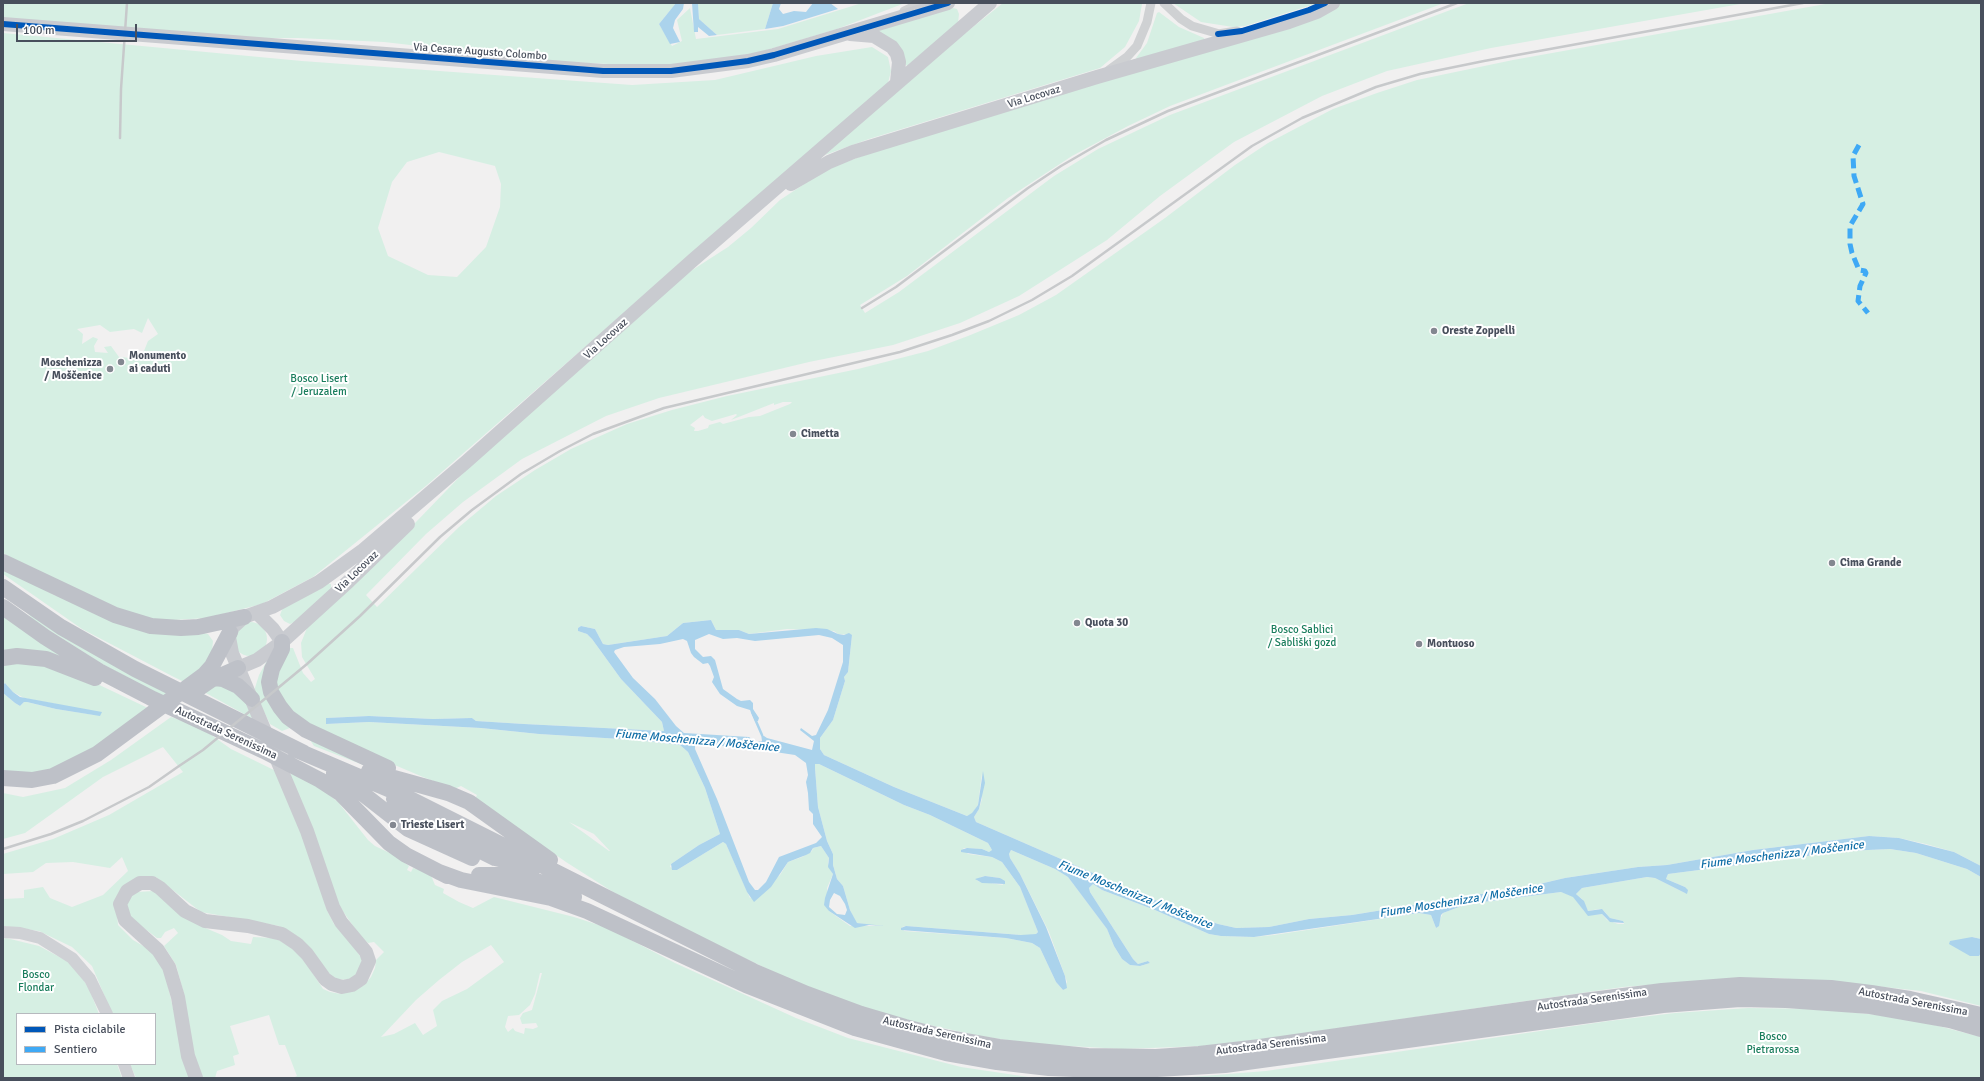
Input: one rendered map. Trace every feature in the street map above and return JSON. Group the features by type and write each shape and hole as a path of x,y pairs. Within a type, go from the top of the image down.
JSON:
{"highway":[{"path":"3,562 115,615 152,626 180,628 198,627 250,615"},
{"name":"Autostrada Serenissima","path":"3,587 61,626 135,669 294,749"},
{"name":"Autostrada Serenissima","path":"3,607 45,637 158,709 270,754 320,780 340,793 389,843 406,855 439,872 461,880 551,898 587,911 661,944 746,985 855,1028 946,1053 997,1062 1086,1071 1157,1070 1225,1065 1632,1009 1725,1000 1786,1000 1870,1006 1921,1015 1981,1029"},
{"path":"197,685 212,666 230,632"},
{"path":"282,642 282,649 270,674 270,687 275,701 288,717 317,736 399,774 444,801"},
{"path":"3,658 22,656 46,658 71,667 116,687 158,709"},
{"path":"3,778 32,780 65,771 97,754 158,709 197,685 238,668"},
{"path":"215,678 223,679 238,686 255,706"},
{"path":"3,788 36,788 61,782 76,776 107,758 158,709"},
{"path":"294,749 419,786 448,793 469,802 587,887"},
{"path":"294,749 444,801 485,820 587,887"},
{"path":"294,749 349,783 408,829 484,862 540,871 587,887"},
{"path":"294,749 402,795 587,887"},
{"name":"Autostrada Serenissima","path":"587,887 754,971 807,994 861,1014 948,1038 999,1047 1050,1053 1125,1057 1199,1054 1260,1047 1662,991 1740,985 1786,985 1872,993 1910,999 1981,1015"}],"main road":[{"name":"Via Cesare Augusto Colombo","path":"3,24 603,71 671,71 748,61 948,3"},
{"name":"Via Locovaz","path":"230,632 236,622 292,598 319,582 362,551 466,462 693,260 747,215 897,82 990,3"},
{"name":"Via Locovaz","path":"747,215 806,174 853,152 1098,77 1238,37 1317,12 1333,3"},
{"path":"844,33 874,36 892,47 897,54 899,62 897,82"},
{"name":"Via Locovaz","path":"238,668 266,654 282,642 354,576 411,520 466,462"},
{"path":"250,615 273,629 282,642"},
{"path":"196,1078 188,1056 178,997 169,967 158,950 124,920 120,904 127,891 140,883 152,883 160,888 184,911 205,922 256,928 282,934 297,944 307,954 325,980 342,987 352,985 361,979 369,961 366,952 341,922 333,907 308,831 287,778 230,648 230,632"},
{"path":"255,706 251,688 252,679 258,664 266,654"},
{"path":"3,932 24,934 40,938 72,958 90,979 107,1013"},
{"path":"124,1065 129,1078"}],"street":[{"path":"876,24 921,3"},
{"path":"1098,77 1127,57 1137,46 1147,22 1151,3"},
{"path":"1164,3 1181,19 1192,26 1218,34 1238,37"},
{"path":"1218,34 1242,31 1309,10 1325,3"}],"green space":[{"path":"3,3 676,3 659,24 672,46 682,41 677,20 690,8 696,39 778,29 862,3 905,3 837,29 760,52 673,67 502,59 489,54 384,42 298,38 253,38 3,18"},
{"path":"698,3 773,3 765,29 717,35 699,19"},
{"path":"1003,3 1142,4 1139,21 1125,47 1100,68 869,139 825,155 905,81"},
{"path":"1173,3 1318,3 1245,26 1233,27 1201,22"},
{"name":"Bosco Sablici / Sabliški gozd","path":"1340,3 1444,3 1170,106 1128,126 1072,156 1008,198 907,276 860,305 865,313 899,292 1054,176 1098,149 1170,115 1469,3 1746,3 1491,48 1387,71 1322,96 1234,142 1160,196 1107,240 1019,296 960,323 893,345 809,362 659,398 606,416 522,459 463,502 426,534 366,595 377,607 459,527 496,496 535,470 571,449 627,424 672,410 727,396 858,369 928,351 1019,315 1056,295 1165,218 1235,165 1268,143 1333,109 1417,80 1513,60 1831,3 1981,3 1981,866 1954,852 1926,844 1899,838 1869,836 1753,850 1667,865 1638,867 1565,878 1531,886 1352,915 1309,919 1269,927 1236,928 1218,924 1178,910 976,822 974,817 979,809 982,799 982,773 978,805 972,814 967,816 894,787 824,755 820,749 820,738 833,720 845,681 844,677 848,672 852,635 838,634 834,631 787,629 749,634 739,630 716,630 711,620 683,623 667,636 608,645 603,644 595,629 581,626 578,628 578,631 587,634 592,639 621,679 662,722 664,731 476,721 472,718 433,719 369,716 326,718 326,724 369,722 481,728 539,734 637,740 680,745 688,752 705,788 720,834 699,845 671,864 670,867 677,870 723,842 726,844 750,898 780,875 788,862 802,857 812,851 813,848 821,846 829,858 828,863 833,874 827,888 829,911 850,926 882,926 856,923 850,910 843,886 837,879 833,865 833,854 827,841 818,807 815,764 819,764 988,843 992,850 989,852 982,849 963,848 968,854 992,857 1002,862 1020,887 1038,932 1031,935 1021,935 906,926 902,927 904,931 1006,938 1032,943 1040,948 1056,982 1063,990 1067,982 1049,932 1020,874 1010,858 1009,854 1011,850 1055,869 1068,877 1107,929 1114,946 1122,959 1130,965 1140,966 1150,963 1148,961 1138,964 1133,959 1090,892 1089,888 1093,884 1102,890 1155,910 1209,934 1221,936 1254,937 1274,935 1419,913 1431,915 1436,928 1443,913 1467,904 1561,892 1573,896 1585,912 1591,915 1602,914 1607,920 1618,924 1624,924 1623,921 1610,918 1604,911 1599,909 1588,911 1582,899 1576,894 1582,888 1647,877 1655,878 1685,893 1685,887 1666,879 1668,874 1846,851 1890,849 1916,853 1967,869 1981,877 1981,939 1972,937 1979,956 1981,953 1981,1006 1921,991 1847,983 1776,978 1712,980 1623,987 1278,1037 1203,1046 1122,1049 1035,1044 980,1036 906,1020 843,1002 797,983 677,926 613,892 566,862 475,799 477,795 461,786 454,789 423,777 312,730 279,699 274,676 290,648 293,648 303,673 311,682 315,679 302,657 301,643 307,628 416,522 472,464 683,276 728,247 751,228 780,200 827,169 873,152","holes":["783,402 792,402 760,416 749,417 723,424 720,422 709,425 708,428 698,431 694,431 695,428 690,425 703,415 705,418 712,421 736,414 737,415 731,420 774,403 774,405","569,822 594,834 609,851","985,876 1000,878 1003,885 977,881 981,877"]},
{"path":"953,8 957,9 959,14 958,23 907,66 878,34 877,29"},
{"path":"1159,12 1179,27 1204,38 1205,41 1135,61 1147,43 1157,13"},
{"name":"Bosco Lisert / Jeruzalem","path":"3,33 302,61 632,85 715,80 816,56 872,47 888,57 891,71 888,83 427,485 313,577 262,604 207,618 156,621 105,606 44,577 3,553","holes":["439,152 495,166 501,184 500,207 486,247 457,277 428,275 388,256 378,228 392,182 407,162","148,318 158,334 148,341 144,351 131,358 119,357 111,346 104,347 108,353 95,352 94,346 98,339 93,337 82,344 83,334 77,329 100,325 110,332 134,329 142,333"]},
{"path":"3,567 54,595 208,634 213,641 211,660 186,683 82,629 3,574"},
{"path":"326,583 331,584 331,589 296,621 290,624 284,621 280,615 283,607"},
{"path":"26,611 172,693 166,698 104,665 33,620"},
{"path":"3,615 67,659 3,654"},
{"path":"250,622 262,627 267,639 262,651 250,656 238,651 233,639 238,627"},
{"path":"268,659 267,696 384,773 314,746 308,737 290,728 282,731 270,724 254,691 259,675"},
{"path":"24,660 72,672 150,709 123,731 49,772 3,774 3,693 20,706 24,702 27,702 56,709 95,715 81,709 24,698 13,692 5,683 3,685 3,663"},
{"path":"214,684 239,691 255,720 204,692"},
{"path":"171,717 200,727 231,749 280,773 320,881 326,908 334,924 354,947 362,959 360,971 351,979 335,980 297,936 279,926 201,912 156,877 116,902 118,925 133,940 152,951 165,973 189,1078 136,1078 130,1065 156,1065 156,1013 112,1013 92,966 72,947 39,931 3,926 3,899 24,898 24,890 43,887 50,898 72,907 103,895 128,871 122,857 110,868 73,862 46,863 33,872 3,874 3,854 53,839 109,815 183,772 163,747 103,777 25,833 3,839 3,793 23,797 65,788 111,760"},
{"path":"291,773 322,789 338,802 368,840 375,846 394,855 409,866 407,870 411,872 413,868 430,873 435,885 444,889 443,893 473,908 494,897 574,917 608,928 675,963 796,1018 848,1038 961,1067 1035,1078 293,1078 297,1076 285,1045 279,1045 269,1015 230,1026 239,1054 233,1056 235,1065 217,1071 215,1078 201,1078 193,1058 184,994 176,965 164,946 178,933 174,928 165,932 161,938 157,938 132,919 126,910 127,902 130,897 137,892 154,891 203,927 222,935 231,941 251,944 253,937 279,940 292,948 304,960 323,989 330,992 341,994 364,985 371,977 375,968 376,960 384,952 374,942 368,943 360,936 340,907 291,777","holes":["491,945 504,962 467,989 442,1001 433,1010 437,1026 423,1035 415,1023 394,1034 381,1037 416,1000 439,980 462,962","540,973 542,973 532,1010 523,1013 520,1018 522,1024 536,1023 538,1027 533,1029 525,1028 524,1034 515,1031 513,1028 508,1032 505,1027 508,1016 519,1015 530,1005 535,994"]},
{"name":"Bosco Flondar","path":"6,938 39,946 67,961 80,973 90,991 99,1013 16,1013 16,1065 117,1065 122,1078 3,1078 3,939"},
{"name":"Bosco Pietrarossa","path":"1748,1008 1818,1009 1878,1015 1931,1024 1981,1037 1981,1078 1178,1078 1266,1071 1609,1021 1675,1013"}],"water":[{"path":"676,3 684,3 683,9 675,20 673,28 680,42 670,44 659,24"},
{"path":"692,3 698,3 699,19 717,35 709,36 698,27 698,32 694,32"},
{"path":"773,3 781,3 779,9 783,14 794,11 806,12 813,3 830,3 838,9 783,26 765,29"},
{"name":"Fiume Moschenizza / Moščenice","path":"711,620 716,630 739,630 749,634 816,628 827,629 844,635 849,633 852,635 848,672 844,677 845,681 833,720 820,738 820,749 824,755 894,787 967,816 972,813 978,805 983,771 985,783 979,809 974,817 976,822 1178,910 1218,924 1236,928 1269,927 1309,919 1352,915 1531,886 1565,878 1638,867 1667,865 1753,850 1869,836 1899,838 1954,852 1981,866 1981,877 1967,869 1916,853 1890,849 1846,851 1668,874 1666,879 1685,887 1688,890 1687,894 1655,878 1647,877 1582,888 1576,894 1584,901 1588,911 1602,909 1610,918 1623,921 1624,923 1610,922 1602,914 1588,916 1573,897 1561,892 1467,904 1443,913 1441,915 1439,926 1436,928 1431,915 1419,913 1254,937 1209,934 1155,910 1102,890 1093,884 1089,888 1090,892 1133,959 1138,964 1148,961 1150,963 1140,966 1130,965 1122,959 1114,946 1107,929 1068,877 1055,869 1011,850 1009,854 1010,858 1020,874 1046,927 1065,976 1067,988 1063,990 1056,982 1040,948 1032,943 1006,938 901,930 901,928 906,926 1021,935 1036,934 1038,932 1020,887 1002,862 992,857 961,852 961,850 967,848 982,849 989,852 992,850 988,843 819,764 815,764 818,807 827,841 833,854 833,865 837,879 843,886 850,910 857,923 885,926 869,925 855,928 829,911 824,905 833,874 828,867 829,858 821,846 813,848 810,853 788,862 771,887 754,902 747,892 726,844 723,842 677,870 672,870 671,864 699,845 720,834 705,788 688,752 680,745 637,740 539,734 481,728 369,722 326,724 326,718 369,716 433,719 472,718 476,721 664,731 662,722 621,679 592,639 587,634 578,631 578,628 581,626 595,629 603,644 608,645 667,636 683,623","holes":["709,634 723,639 737,638 755,641 819,635 832,638 843,645 843,662 828,710 816,735 812,736 801,728 800,730 814,741 812,750 767,738 761,734 762,741 756,742 749,737 684,733 676,726 655,699 633,678 614,652 615,650 624,647 660,644 683,639 687,641 694,657 703,664 708,663 714,677 712,682 720,694 737,706 750,710 755,721 758,721 759,718 753,709 753,703 750,700 741,701 723,689 715,660 711,656 703,657 695,649 695,640","695,746 742,747 795,755 806,763 808,775 806,782 809,810 813,814 813,824 822,837 816,843 779,857 766,882 758,890 755,890 749,882","834,893 840,896 847,910 845,915 837,914 829,907 830,900"]},
{"path":"5,683 20,697 102,712 100,716 56,709 27,702 24,702 20,706 3,693 3,685"},
{"path":"985,876 1000,878 1005,881 1005,884 982,883 975,879"},
{"path":"1972,937 1981,939 1981,953 1979,956 1970,956 1949,944 1950,941"}],"waterway":[{"name":"Fiume Moschenizza / Moščenice","path":"752,712 762,735"}],"railway":[{"path":"120,138 121,89 127,3"},
{"path":"862,308 896,287 1028,188 1061,166 1106,140 1168,111 1457,3"},
{"path":"3,849 51,834 83,821 149,787 203,750 307,664 360,616 440,537 472,510 521,474 593,434 664,408 900,352 989,321 1032,300 1072,276 1252,146 1302,118 1376,87 1420,74 1484,61 1803,3"}],"marked path":[{"path":"1859,145 1853,156 1854,176 1863,204 1850,226 1850,244 1859,270 1865,271 1866,273 1860,286 1858,301 1868,313"}],"cycle path":[{"path":"3,24 603,71 671,71 748,61 774,55 948,3"},
{"path":"1218,34 1242,31 1309,10 1325,3"}],"place":[{"name":"Oreste Zoppelli","path":"1434,331"},
{"name":"Monumento ai caduti","path":"121,362"},
{"name":"Moschenizza / Moščenice","path":"110,369"},
{"name":"Cimetta","path":"793,434"},
{"name":"Cima Grande","path":"1832,563"},
{"name":"Quota 30","path":"1077,623"},
{"name":"Montuoso","path":"1419,644"},
{"name":"Trieste Lisert","path":"393,825"}]}
